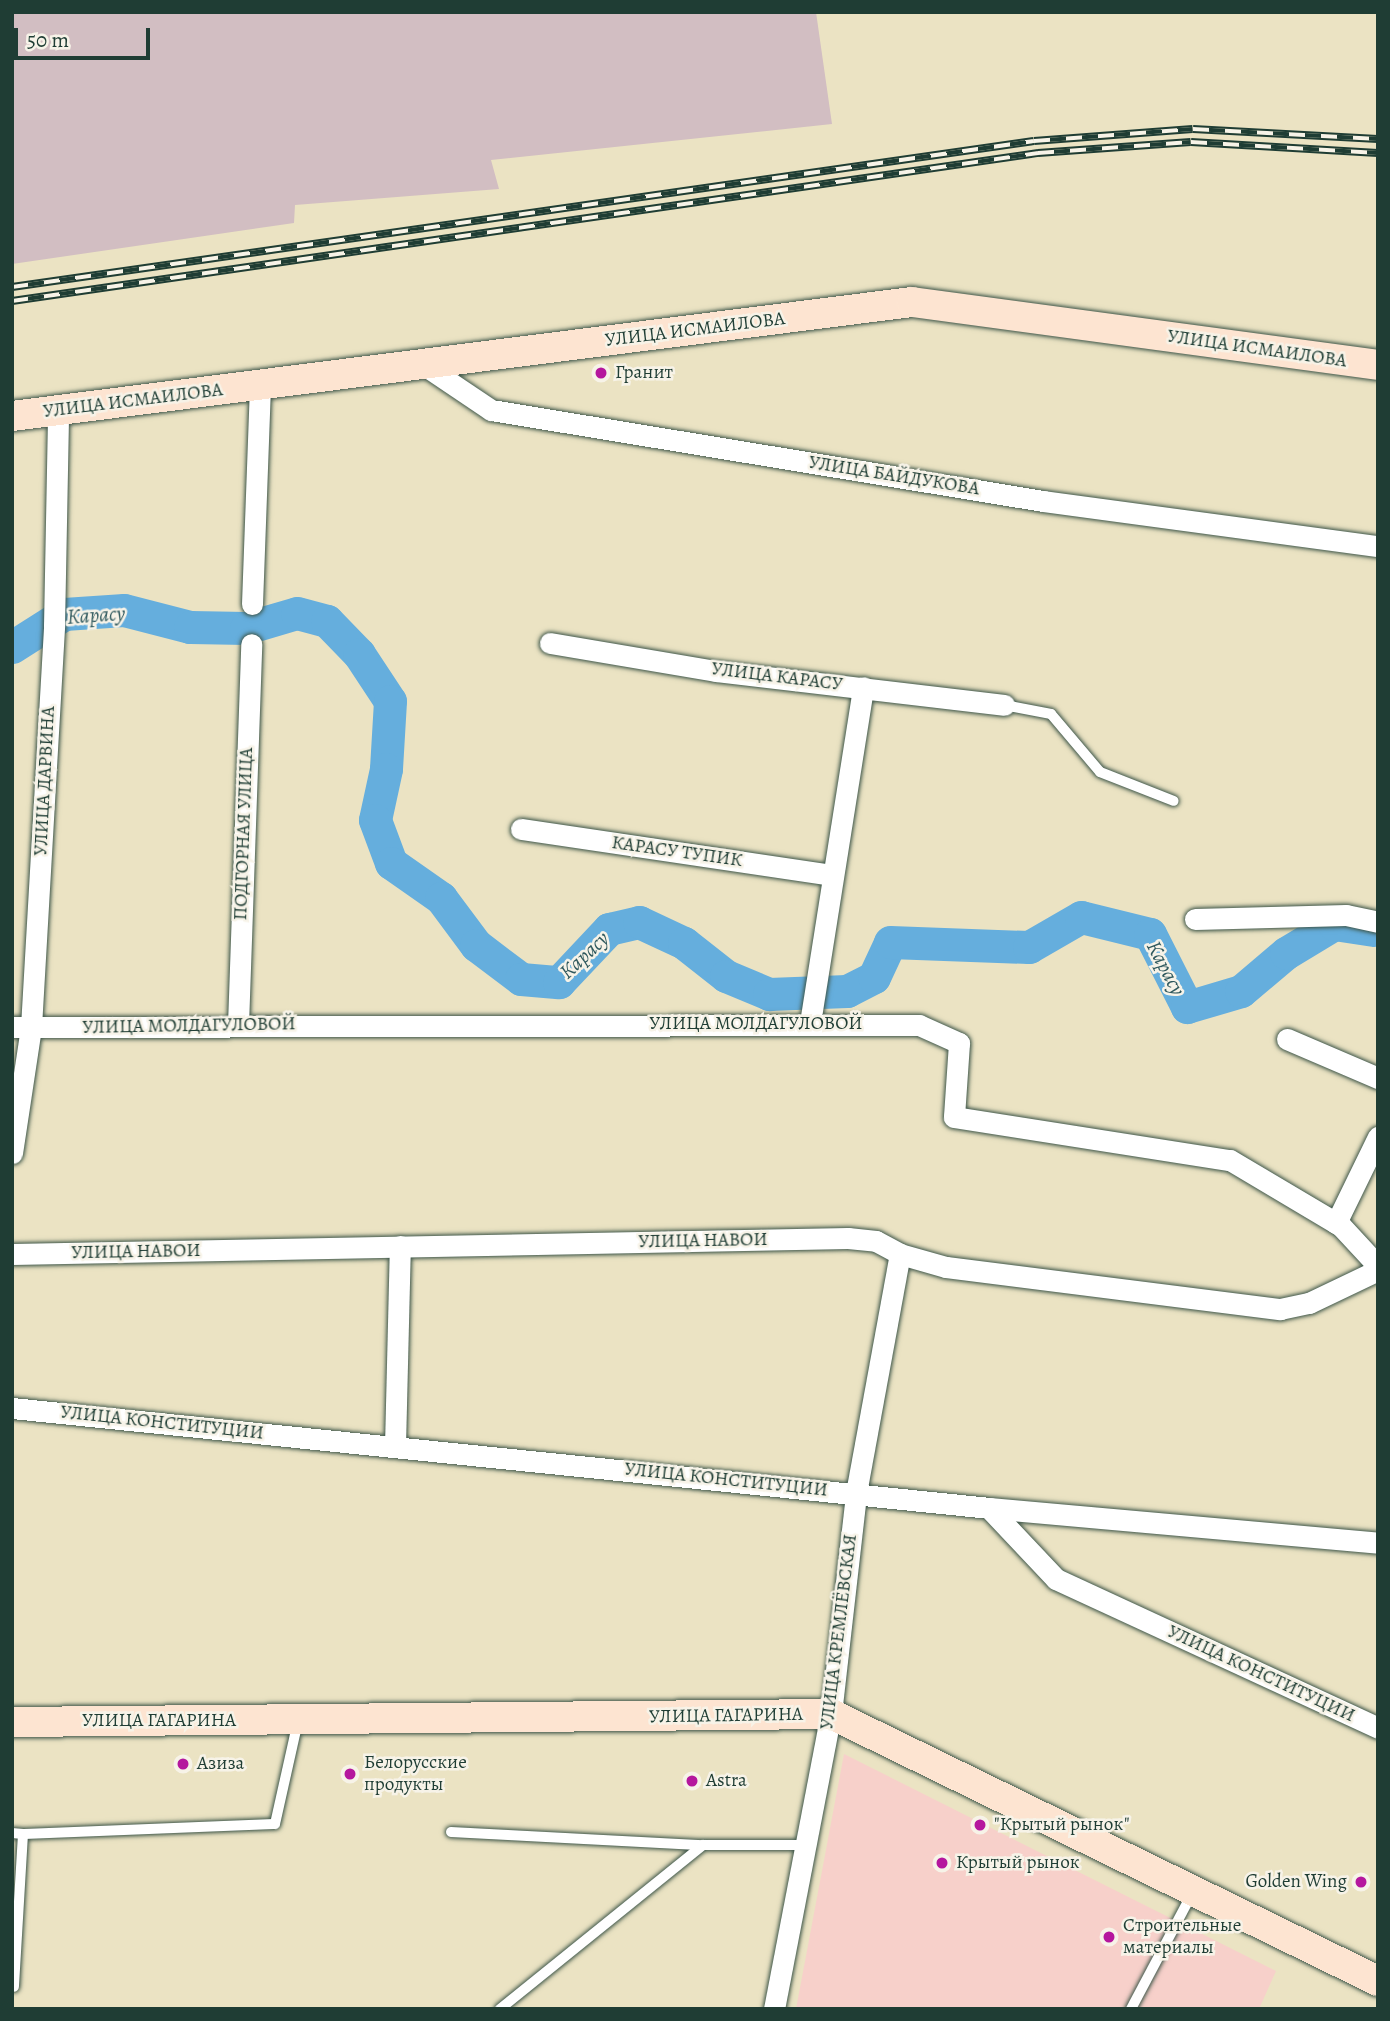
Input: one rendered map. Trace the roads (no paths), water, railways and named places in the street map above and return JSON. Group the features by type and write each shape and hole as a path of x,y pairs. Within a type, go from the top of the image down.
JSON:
{"main road":[{"name":"УЛИЦА ИСМАИЛОВА","path":"12,416 912,302 1378,365"},
{"name":"УЛИЦА ГАГАРИНА","path":"12,1722 831,1714 1376,1978"}],"street":[{"name":"УЛИЦА БАЙДУКОВА","path":"424,365 491,410 1043,501 1378,546"},
{"path":"252,604 260,386"},
{"name":"УЛИЦА ДАРВИНА","path":"12,1153 55,615 58,409"},
{"name":"УЛИЦА КАРАСУ","path":"550,642 716,671 1004,705"},
{"name":"ПОДГОРНАЯ УЛИЦА","path":"238,1025 251,643"},
{"path":"810,1023 863,687"},
{"name":"КАРАСУ ТУПИК","path":"521,829 833,875"},
{"path":"1195,919 1346,915 1378,922"},
{"name":"УЛИЦА МОЛДАГУЛОВОЙ","path":"22,1027 810,1023 919,1025 959,1043 954,1117 1230,1160 1336,1223 1378,1268"},
{"path":"1287,1039 1378,1078"},
{"path":"1336,1223 1378,1137"},
{"name":"УЛИЦА НАВОИ","path":"12,1254 848,1238 876,1241 900,1254 946,1268 1280,1308 1309,1303 1378,1268"},
{"path":"395,1446 400,1246"},
{"name":"УЛИЦА КРЕМЛЁВСКАЯ","path":"774,2009 831,1714 856,1493 900,1254"},
{"name":"УЛИЦА КОНСТИТУЦИИ","path":"12,1408 989,1508 1056,1579 1378,1728"},
{"path":"989,1508 1378,1543"}],"lane":[{"path":"1004,705 1051,714 1100,772 1174,801"},
{"path":"14,1987 18,1833 275,1824 298,1721"},
{"path":"451,1832 703,1845 806,1845"},
{"path":"500,2009 703,1845"},
{"path":"1131,2009 1194,1892"}],"waterway":[{"name":"Карасу","path":"12,647 64,614 124,610 190,627 246,628 297,613 327,621 359,654 390,701 386,769 375,820 391,863 441,898 476,945 521,979 559,982 609,929 639,922 684,943 726,976 769,994 847,991 874,977 890,942 1029,947 1081,917 1150,934 1187,1007 1241,991 1286,953 1334,924 1374,930"}],"railway":[{"path":"12,287 1034,141 1193,129 1378,139"},
{"path":"12,301 1038,153 1191,142 1378,153"}],"place":[{"name":"Гранит","path":"601,373"},
{"name":"Азиза","path":"183,1764"},
{"name":"Белорусские продукты","path":"350,1774"},
{"name":"Astra","path":"692,1781"},
{"name":"\"Крытый рынок\"","path":"980,1825"},
{"name":"Крытый рынок","path":"942,1863"},
{"name":"Golden Wing","path":"1361,1882"},
{"name":"Строительные материалы","path":"1109,1937"}]}
